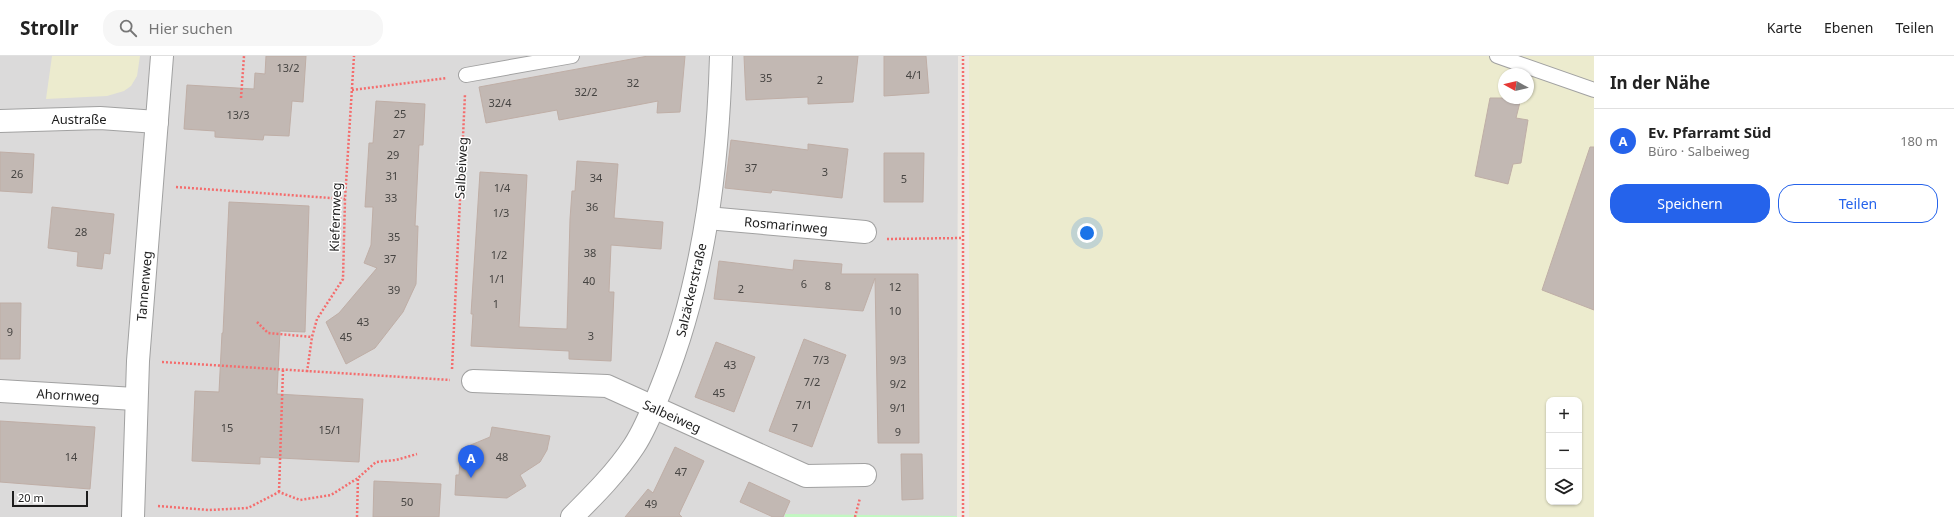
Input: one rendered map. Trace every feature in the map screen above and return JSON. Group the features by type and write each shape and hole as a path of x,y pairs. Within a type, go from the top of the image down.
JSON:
{"street":[{"name":"Tannenweg","path":"133,510 135,399 162,56"},
{"name":"Salzäckerstraße","path":"572,517 603,486 634,446 654,408 671,364 689,309 707,218 719,117 721,56"},
{"name":"Austraße","path":"0,121 100,118 157,122"},
{"name":"Rosmarinweg","path":"707,218 865,232"},
{"name":"Salbeiweg","path":"473,381 607,386 806,476 865,475"},
{"name":"Ahornweg","path":"0,391 135,399"}],"lane":[{"path":"466,75 572,56"},
{"path":"1496,56 1594,90"}],"path":[{"path":"241,98 244,56"},
{"name":"Kiefernweg","path":"307,372 312,337 317,319 343,279 345,199 354,56"},
{"path":"963,56 963,517"},
{"path":"352,90 466,75"},
{"name":"Salbeiweg","path":"307,372 451,380 466,75"},
{"path":"152,185 345,199"},
{"path":"865,232 884,239 963,238"},
{"path":"257,322 268,333 312,337"},
{"path":"138,361 307,372"},
{"path":"278,492 283,370"},
{"path":"133,510 209,510 248,508 278,492 300,500 330,495 358,478 376,462 396,460 417,454"},
{"path":"357,517 358,478"}],"shaded area":[{"path":"0,56 958,56 957,517 0,517"}],"green space":[{"path":"52,56 140,56 137,76 131,86 124,91 107,96 46,99"},
{"path":"969,56 1594,56 1594,517 969,517"},
{"path":"785,514 957,516 957,517 785,517"}],"building":[{"path":"266,56 306,56 303,102 292,101 289,136 264,135 263,140 215,137 215,131 184,129 187,85 254,89 255,73 265,74"},
{"path":"648,56 685,56 680,112 657,113 658,101 559,120 557,110 486,123 479,87"},
{"path":"744,56 858,56 853,102 808,104 808,97 746,100"},
{"path":"884,56 926,56 929,93 884,96"},
{"path":"1490,98 1498,98 1498,104 1520,104 1516,118 1528,120 1521,163 1513,164 1508,184 1475,176"},
{"path":"376,101 425,104 423,145 419,145 415,226 418,226 416,284 403,312 375,348 346,364 326,322 339,313 377,268 364,263 371,245 373,207 365,207 369,143 373,143"},
{"path":"731,140 808,150 808,144 848,149 842,198 772,190 771,193 725,188"},
{"path":"1590,147 1594,147 1594,310 1542,290"},
{"path":"0,152 34,154 32,193 0,191"},
{"path":"884,153 924,153 923,202 884,202"},
{"path":"577,161 618,164 614,218 663,222 661,249 611,245 609,292 614,292 611,361 569,359 569,351 471,346 473,314 471,314 480,172 527,175 519,327 567,329 570,219 572,191 575,191"},
{"path":"229,202 309,206 305,332 280,331 277,394 363,399 359,462 260,457 260,464 192,461 195,391 219,392"},
{"path":"52,207 114,214 110,254 104,253 102,269 77,266 78,252 48,248"},
{"path":"794,260 842,264 841,274 918,274 919,443 878,443 875,278 863,311 714,299 719,261 793,270"},
{"path":"0,303 21,303 20,359 0,359"},
{"path":"804,339 846,355 812,447 769,431"},
{"path":"716,342 755,357 734,412 695,397"},
{"path":"0,421 95,427 90,489 0,482"},
{"path":"492,427 550,436 547,450 540,462 520,475 526,486 507,498 455,495 456,475 459,475 461,449 490,437"},
{"path":"675,447 704,461 679,514 682,517 625,517 648,489 653,493"},
{"path":"901,454 922,454 923,499 902,500"},
{"path":"374,481 441,484 439,517 373,517"},
{"path":"749,482 790,501 783,517 773,517 740,502"}],"place":[{"name":"Ev. Pfarramt Süd","path":"471,478"}]}
